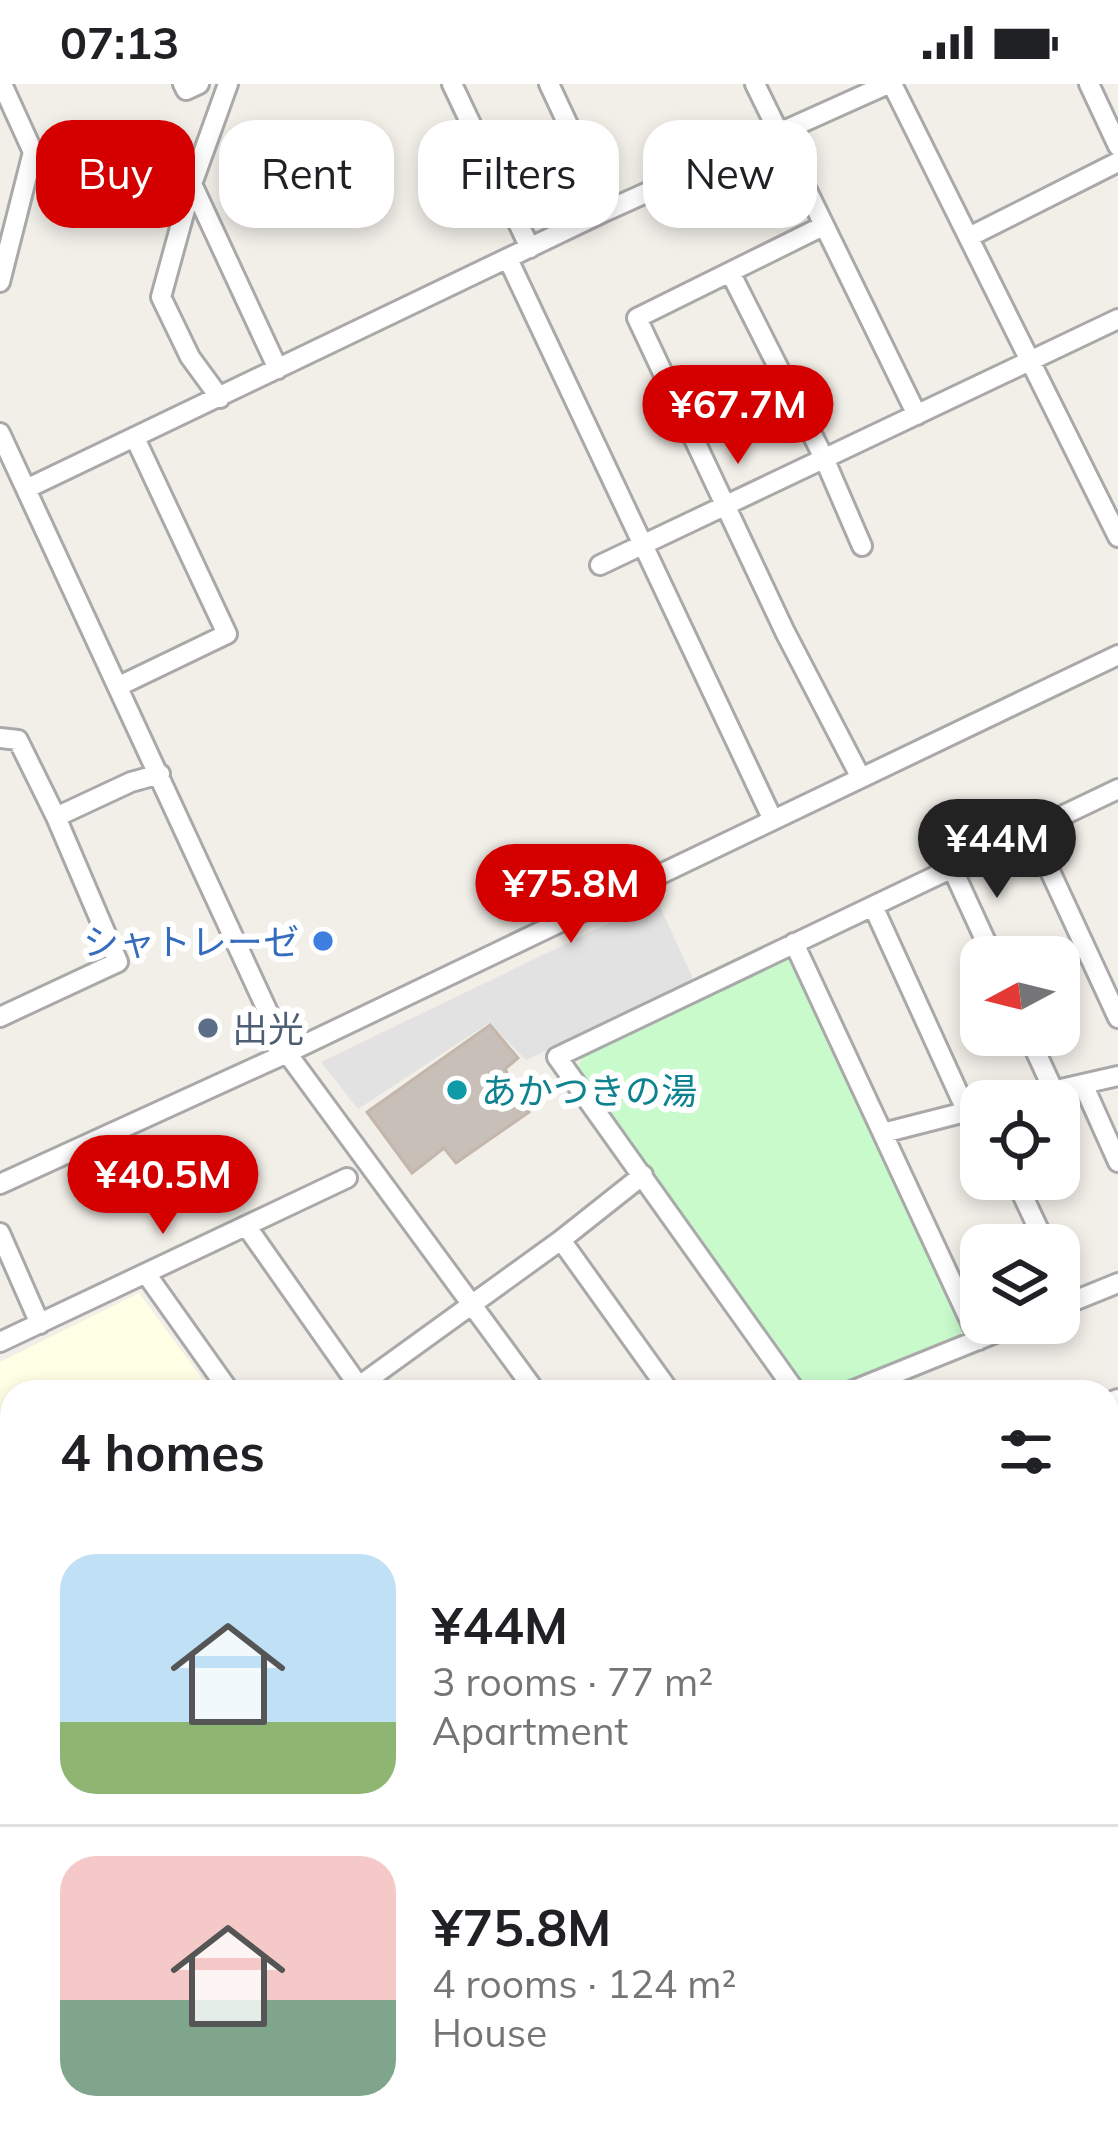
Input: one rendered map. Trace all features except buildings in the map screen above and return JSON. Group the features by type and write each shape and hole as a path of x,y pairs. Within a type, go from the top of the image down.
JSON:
{"street":[{"path":"0,282 33,152 2,84"},
{"path":"183,84 186,90 199,84"},
{"path":"195,176 228,84"},
{"path":"452,84 530,248"},
{"path":"549,84 566,120"},
{"path":"755,84 772,120"},
{"path":"810,120 890,84 1118,537"},
{"path":"1089,84 1118,146"},
{"path":"969,237 1118,162"},
{"path":"195,190 278,369"},
{"path":"817,213 917,415"},
{"path":"823,226 637,318 784,632 861,778"},
{"path":"180,228 161,297 190,357 220,398"},
{"path":"26,489 571,228"},
{"path":"508,259 773,820"},
{"path":"730,272 824,458 862,546"},
{"path":"600,566 1118,319"},
{"path":"0,433 5,455 26,489 119,686 287,1053 528,1380"},
{"path":"119,686 227,634 135,438"},
{"path":"0,1184 287,1053 1118,656"},
{"path":"0,739 18,740 118,962 0,1017"},
{"path":"56,818 131,782 160,775"},
{"path":"788,1380 557,1057 1113,791 1118,815"},
{"path":"1031,830 1118,1018"},
{"path":"952,868 983,936"},
{"path":"873,906 960,1082"},
{"path":"794,944 960,1299"},
{"path":"1080,1084 1118,1076"},
{"path":"1083,1084 1118,1162"},
{"path":"883,1133 960,1114"},
{"path":"373,1380 643,1175"},
{"path":"0,1342 347,1178"},
{"path":"247,1227 355,1380"},
{"path":"0,1233 40,1324"},
{"path":"561,1240 661,1380"},
{"path":"147,1275 221,1380"},
{"path":"1080,1298 1118,1283"},
{"path":"904,1380 971,1344"}],"shaded area":[{"path":"657,900 694,981 526,1060 489,1023 358,1109 321,1062"},
{"path":"139,1293 203,1380 0,1380 0,1362"}],"green space":[{"path":"794,955 960,1304 960,1334 865,1380 798,1380 578,1066 583,1056"}],"place":[{"name":"シャトレーゼ","path":"323,941"},
{"name":"出光","path":"208,1028"},
{"name":"あかつきの湯","path":"457,1090"}]}
